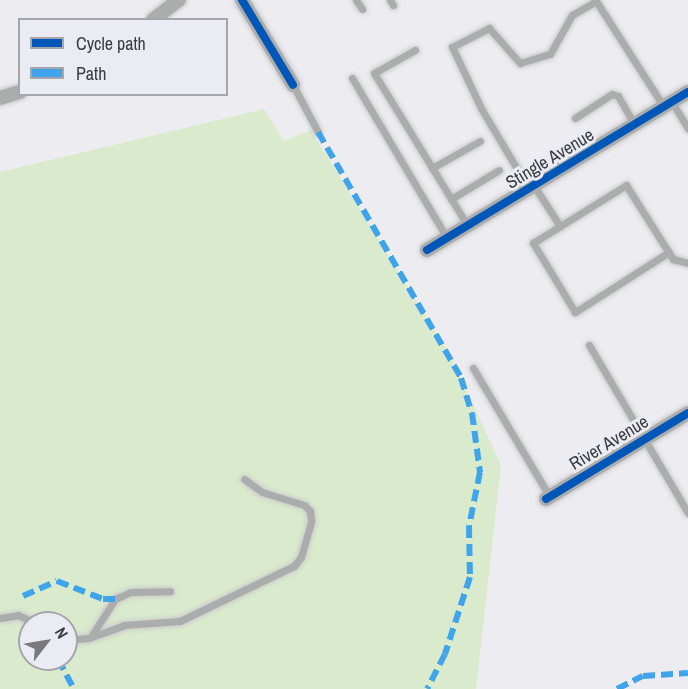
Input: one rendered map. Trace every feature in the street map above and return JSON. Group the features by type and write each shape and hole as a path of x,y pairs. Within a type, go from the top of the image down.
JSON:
{"street":[{"path":"156,18 179,0"},
{"path":"242,0 292,85"},
{"name":"Stingle Avenue","path":"428,250 688,92"},
{"path":"0,98 18,93"},
{"name":"River Avenue","path":"548,498 688,413"}],"lane":[{"path":"356,0 362,9"},
{"path":"560,226 481,108 452,47 489,28 520,63 550,54 572,15 596,1 688,129"},
{"path":"415,50 374,73 468,226"},
{"path":"352,78 447,239"},
{"path":"292,85 318,132"},
{"path":"575,118 612,94 618,96 635,124"},
{"path":"432,168 480,141"},
{"path":"451,199 499,170"},
{"path":"669,252 575,312 533,243 626,185 669,252 673,260 688,263"},
{"path":"589,345 688,513"},
{"path":"473,368 548,498"},
{"path":"78,639 89,638 124,625 180,621 294,566 302,557 311,521 310,511 304,505 262,492 244,479"},
{"path":"89,638 115,599 131,592 170,591"},
{"path":"0,618 18,615"}],"green space":[{"path":"264,109 284,141 311,130 451,357 501,465 476,689 0,689 0,172"}],"marked path":[{"path":"318,132 461,378 472,413 480,472 469,526 470,577 445,654 427,689"},
{"path":"23,596 57,581 103,599 115,599"},
{"path":"64,671 74,689"},
{"path":"617,689 643,676 688,673"}],"cycle path":[{"path":"242,0 293,85"},
{"path":"427,250 688,92"},
{"path":"546,499 688,413"}]}
